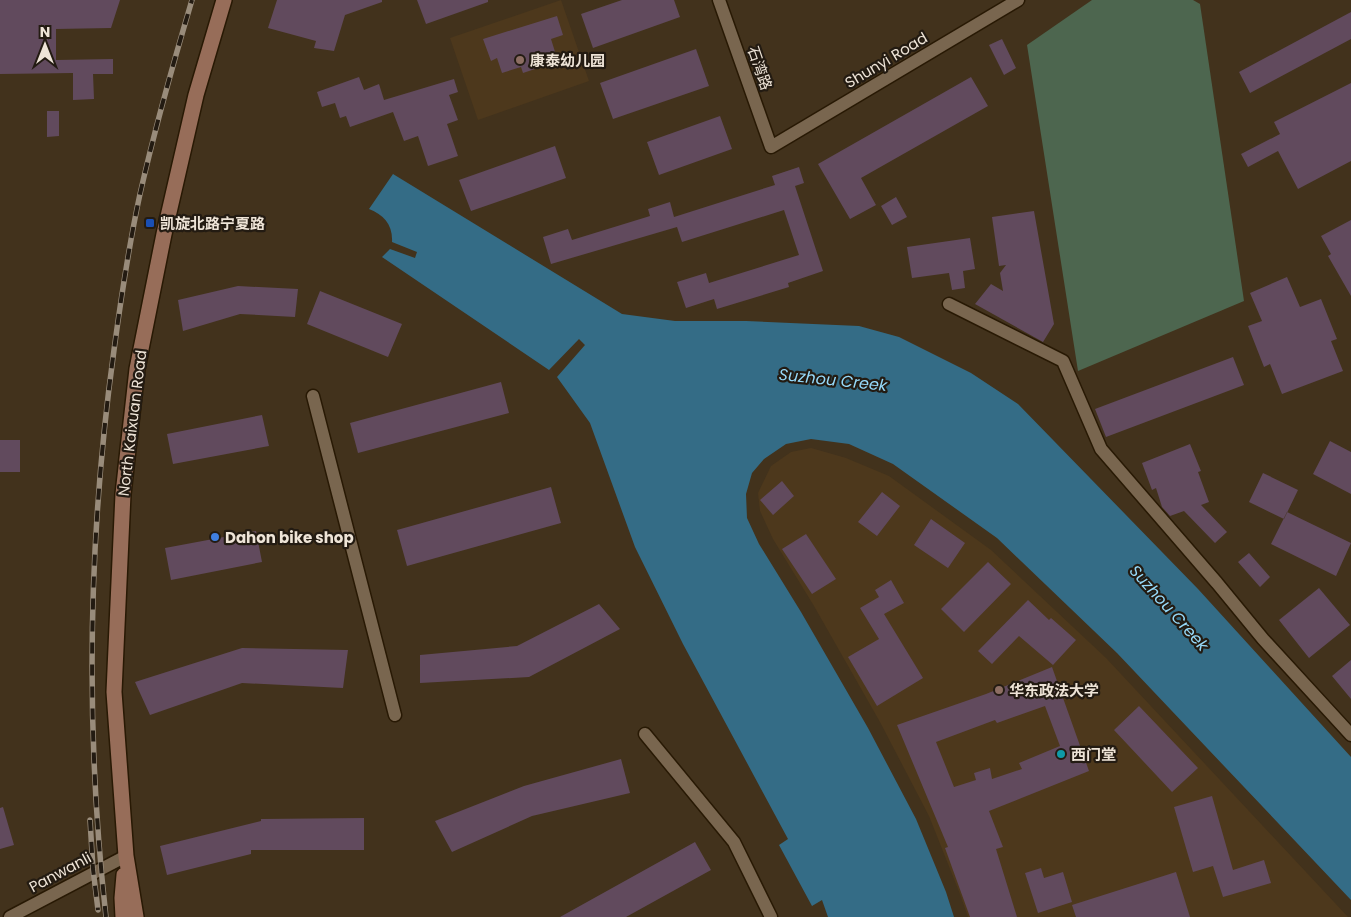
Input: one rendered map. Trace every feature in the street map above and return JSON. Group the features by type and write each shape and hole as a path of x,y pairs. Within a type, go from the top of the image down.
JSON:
{"street":[{"name":"North Kaixuan Road","path":"136,917 126,856 114,692 122,494 137,369 164,234 196,95 224,0"},
{"name":"石湾路","path":"719,0 771,147"},
{"name":"Shunyi Road","path":"771,147 1018,0"},
{"path":"948,304 1063,361 1101,449 1217,583 1262,639 1351,735"},
{"path":"313,396 395,715"},
{"path":"645,734 734,842 771,917"},
{"name":"North Kaixuan Road","path":"123,917 122,898 126,856"},
{"name":"Panwanli","path":"10,917 126,856"}],"shaded area":[{"name":"康泰幼儿园","path":"561,0 589,81 478,120 450,38"},
{"name":"华东政法大学","path":"811,448 846,458 889,476 991,550 1106,658 1348,917 968,917 929,816 880,722 814,606 773,539 760,511 758,493 771,466 791,452"}],"green space":[{"path":"1092,0 1193,0 1200,4 1244,301 1078,371 1027,45"}],"water":[{"name":"Suzhou Creek","path":"393,174 622,314 675,321 746,321 859,326 899,337 971,373 1018,404 1198,589 1351,757 1351,900 1117,653 997,538 893,464 849,444 811,439 786,444 764,459 752,473 746,494 747,518 759,544 868,728 916,819 946,892 954,917 828,917 822,900 812,906 779,845 788,839 683,644 635,547 590,423 557,377 585,345 579,339 549,370 382,257 390,249 415,258 417,252 392,242 391,231 386,221 379,214 369,209"}],"building":[{"path":"0,0 120,0 111,28 56,29 56,60 113,59 113,74 93,74 94,99 73,100 73,73 0,74"},
{"path":"277,0 382,0 382,2 345,15 334,51 314,48 316,41 268,28"},
{"path":"417,0 488,0 488,2 426,24"},
{"path":"622,0 674,0 680,17 593,48 581,14"},
{"path":"1351,12 1351,39 1250,93 1239,72"},
{"path":"557,16 563,35 551,39 556,55 539,61 541,67 523,73 521,67 502,73 497,58 491,61 483,39"},
{"path":"1002,39 1016,68 1004,75 989,45"},
{"path":"696,49 709,86 613,119 600,83"},
{"path":"359,77 364,90 379,84 384,100 454,79 458,92 449,95 458,120 447,124 458,156 428,166 418,136 404,141 393,112 350,127 346,116 340,118 335,103 322,107 317,92"},
{"path":"971,77 988,106 861,178 876,205 850,219 818,164"},
{"path":"1351,83 1351,161 1298,189 1278,151 1248,167 1241,154 1280,134 1274,122"},
{"path":"47,111 59,111 59,136 47,137"},
{"path":"720,116 732,149 659,175 647,142"},
{"path":"555,146 566,178 471,211 459,180"},
{"path":"799,167 804,183 795,186 823,271 788,283 789,287 717,309 714,299 686,308 677,282 706,273 709,283 799,255 784,210 682,242 677,227 551,264 543,237 568,229 572,240 650,216 648,209 670,202 674,217 775,185 772,176"},
{"path":"896,197 907,217 892,225 881,206"},
{"path":"1034,211 1054,324 1043,342 975,304 991,284 1003,291 1000,273 1006,265 999,266 992,217"},
{"path":"1351,220 1351,296 1328,256 1331,254 1321,236"},
{"path":"970,238 975,269 963,271 965,288 952,290 949,273 912,278 907,247"},
{"path":"1287,277 1300,307 1321,299 1337,339 1331,341 1343,371 1282,394 1270,364 1264,367 1248,326 1262,321 1250,293"},
{"path":"238,286 298,289 295,317 240,314 183,331 178,300"},
{"path":"320,291 402,324 388,357 307,324"},
{"path":"1233,357 1244,385 1106,437 1095,409"},
{"path":"501,382 509,413 358,453 350,423"},
{"path":"262,415 269,446 173,464 167,434"},
{"path":"0,440 20,440 20,472 0,472"},
{"path":"1330,441 1351,452 1351,494 1313,474"},
{"path":"1190,444 1201,471 1198,472 1209,502 1201,505 1227,532 1215,543 1184,511 1170,516 1162,507 1156,488 1152,490 1142,463"},
{"path":"1263,473 1298,490 1284,519 1249,502"},
{"path":"782,481 794,496 773,515 760,500"},
{"path":"551,487 561,523 407,566 397,530"},
{"path":"882,492 900,506 877,536 858,522"},
{"path":"1287,512 1351,543 1336,576 1271,544"},
{"path":"931,519 965,543 948,568 914,545"},
{"path":"256,531 262,562 171,580 165,548"},
{"path":"806,534 836,579 812,594 782,549"},
{"path":"1249,553 1270,577 1260,587 1238,562"},
{"path":"988,562 1011,584 964,632 941,609"},
{"path":"891,580 904,603 884,614 923,678 877,706 848,657 879,639 860,608 879,597 875,590"},
{"path":"1319,588 1350,625 1309,658 1279,620"},
{"path":"1028,600 1049,620 1051,618 1076,640 1053,665 1019,636 992,664 978,651"},
{"path":"599,604 620,629 529,677 420,683 420,655 517,646"},
{"path":"242,648 348,650 343,688 242,683 150,715 135,682"},
{"path":"1351,660 1351,699 1332,676"},
{"name":"西门堂","path":"1052,667 1089,771 989,811 1003,847 996,849 1017,917 970,917 945,848 948,847 897,725 986,694","holes":["1045,706 1060,746 1019,763 1022,769 992,779 990,768 974,773 976,780 954,787 936,742 995,720 997,723"]},
{"path":"1139,706 1198,768 1172,792 1114,730"},
{"path":"621,759 630,793 532,816 452,852 435,821 524,786"},
{"path":"1212,796 1233,870 1264,860 1271,883 1223,897 1213,866 1193,872 1174,807"},
{"path":"3,807 14,845 0,849 0,808"},
{"path":"364,818 364,850 251,850 251,854 167,875 160,846 261,821 261,819"},
{"path":"695,842 711,870 626,917 560,917"},
{"path":"1041,868 1044,878 1063,872 1072,902 1038,913 1025,873"},
{"path":"1176,872 1190,917 1076,917 1072,905"}],"railway":[{"path":"106,917 99,846 92,705 95,562 105,421 119,311 136,213 158,120 192,0"},
{"path":"90,820 98,910"}],"place":[{"name":"康泰幼儿园","path":"520,60"},
{"name":"凯旋北路宁夏路","path":"150,223"},
{"name":"Dahon bike shop","path":"215,537"},
{"name":"华东政法大学","path":"999,690"},
{"name":"西门堂","path":"1061,754"}]}
